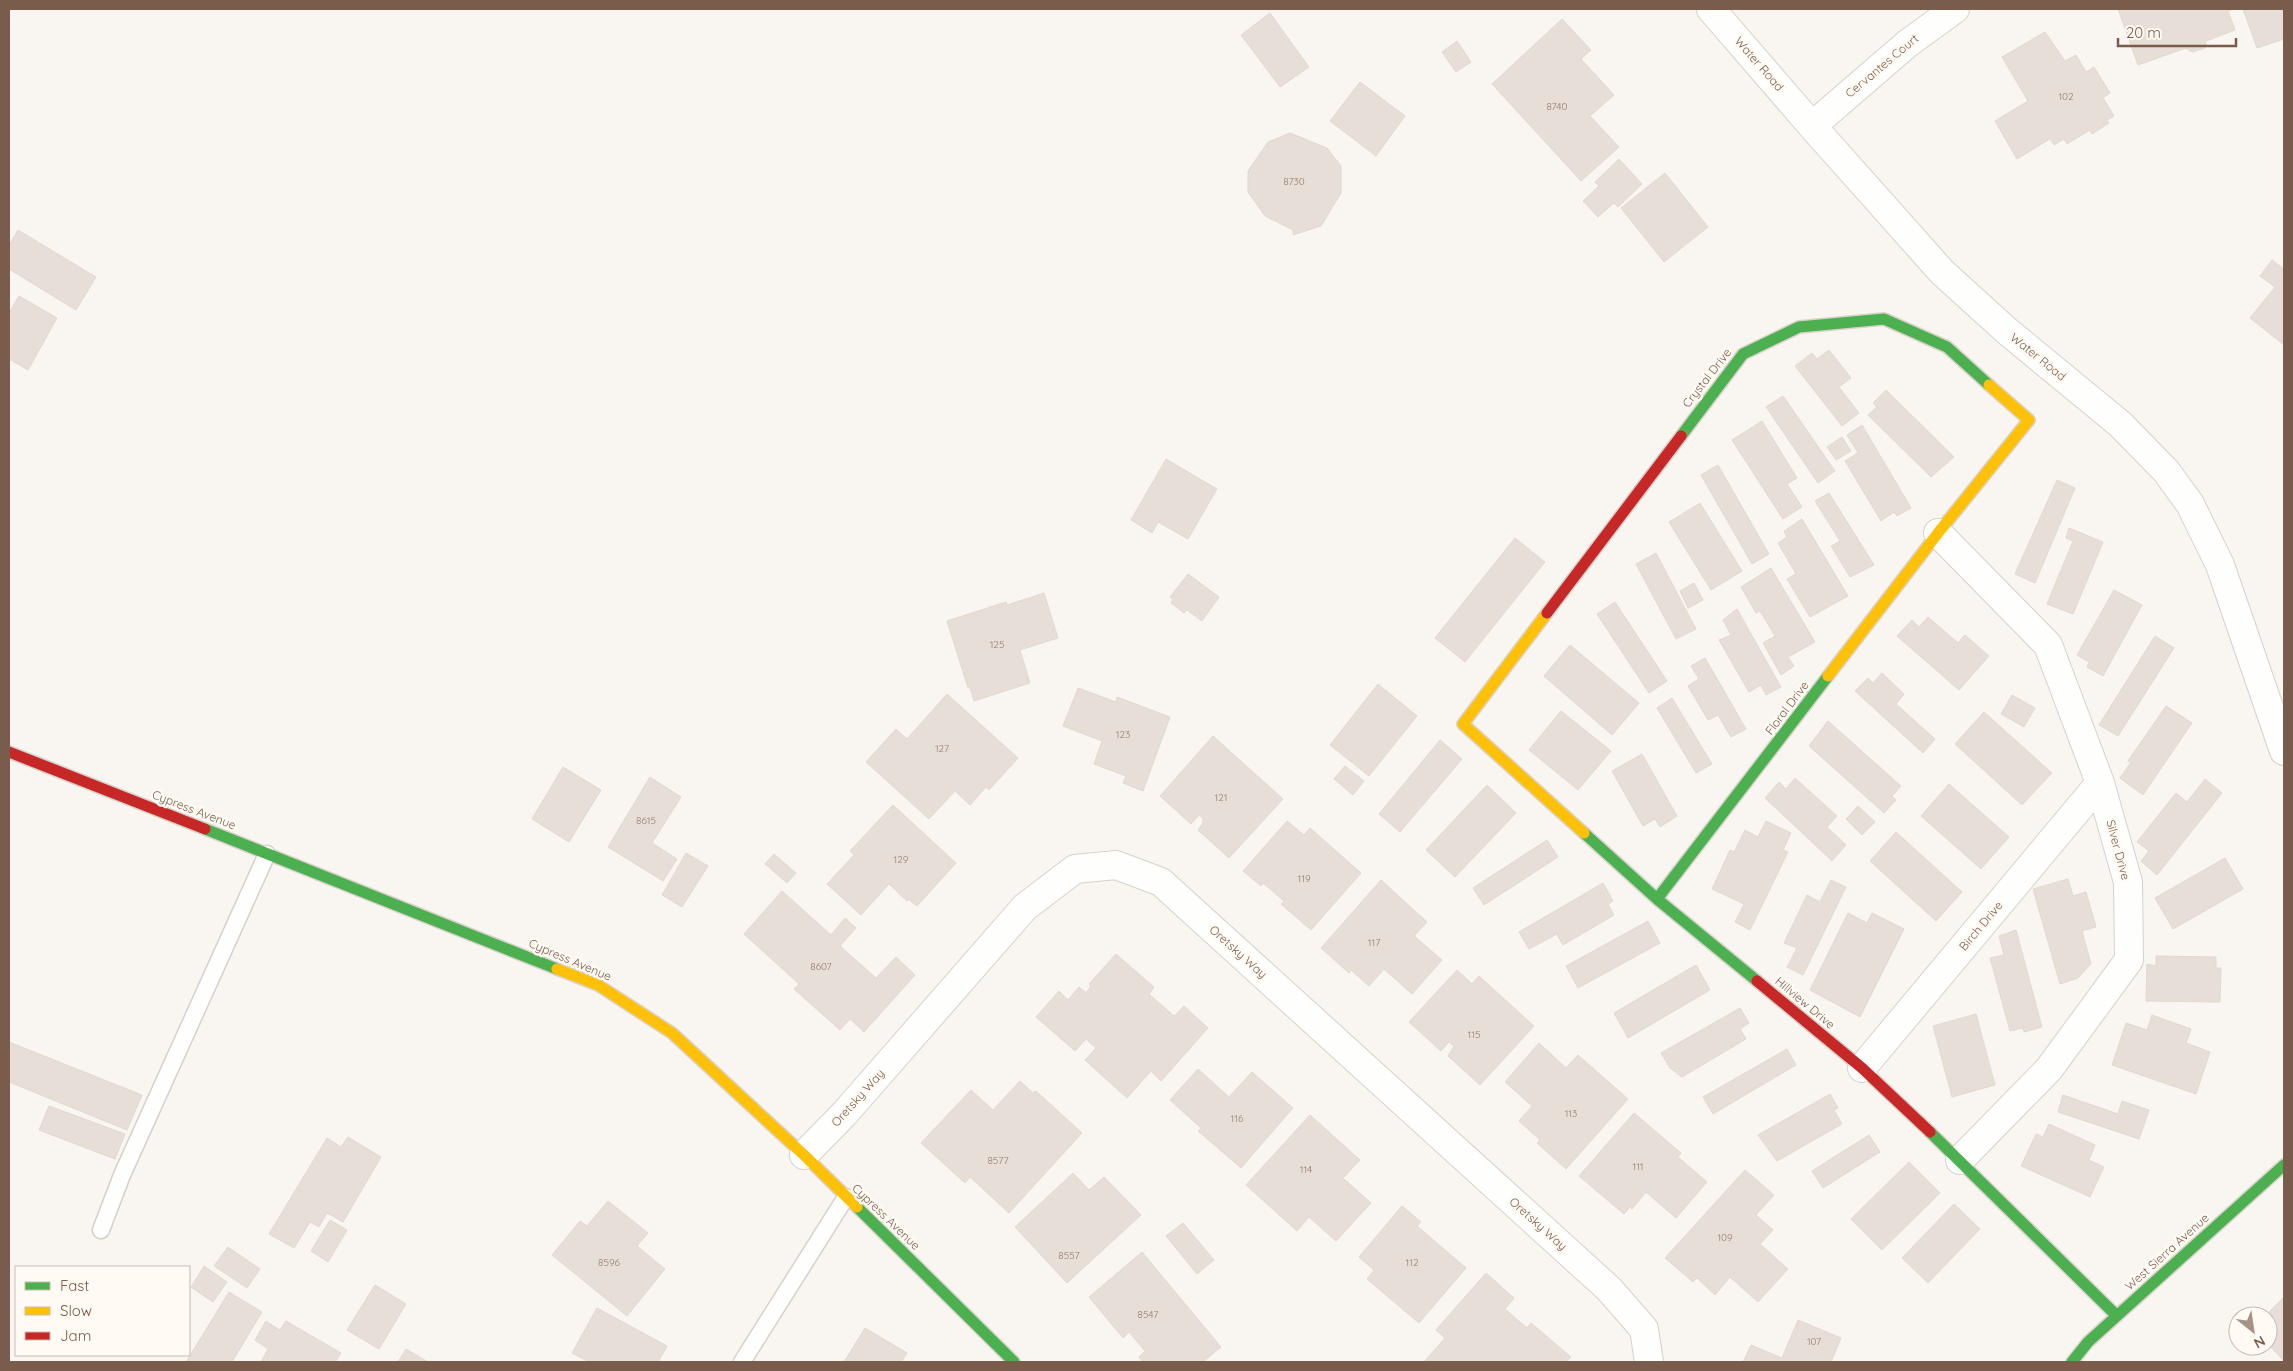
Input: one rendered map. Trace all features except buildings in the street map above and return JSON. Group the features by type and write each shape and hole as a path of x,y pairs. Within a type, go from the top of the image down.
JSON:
{"street":[{"name":"Water Road","path":"1711,9 1812,126 1948,278 2007,332 2120,424 2166,471 2190,504 2220,565 2284,751"},
{"name":"Cervantes Court","path":"1812,126 1907,44 1955,9"},
{"name":"Crystal Drive","path":"1463,724 1743,354 1799,327 1884,319 1947,347 2029,420 1938,533"},
{"name":"Silver Drive","path":"1938,533 2048,645 2100,784 2128,882 2128,960 2049,1069 1960,1160"},
{"name":"Floral Drive","path":"1657,899 1938,533"},
{"name":"Hillview Drive","path":"1463,724 1657,899 1862,1068 1960,1160 2118,1316"},
{"name":"Cypress Avenue","path":"9,752 598,984 672,1033 804,1155 1014,1362"},
{"name":"Birch Drive","path":"1862,1068 2100,784"},
{"name":"Oretsky Way","path":"804,1155 845,1113 1025,908 1075,869 1116,865 1161,882 1609,1289 1644,1329 1649,1362"},
{"name":"West Sierra Avenue","path":"2072,1362 2088,1342 2284,1165"}],"lane":[{"path":"101,1230 122,1175 267,854"},
{"path":"742,1362 846,1197"}],"traffic: fast":[{"path":"1681,436 1743,354 1799,327 1884,319 1947,347 1989,385"},
{"path":"1657,899 1828,676"},
{"path":"205,829 557,969"},
{"path":"1584,833 1657,899 1757,981"},
{"path":"1930,1132 2117,1316"},
{"path":"2072,1362 2088,1342 2284,1165"},
{"path":"857,1207 1014,1362"}],"traffic: slow":[{"path":"1828,676 1938,533 2029,420 1989,385"},
{"path":"1547,613 1463,724 1584,833"},
{"path":"557,969 598,985 672,1033 804,1155 857,1207"}],"traffic: jam":[{"path":"1547,613 1681,436"},
{"path":"9,752 205,829"},
{"path":"1757,981 1862,1068 1930,1132"}]}
